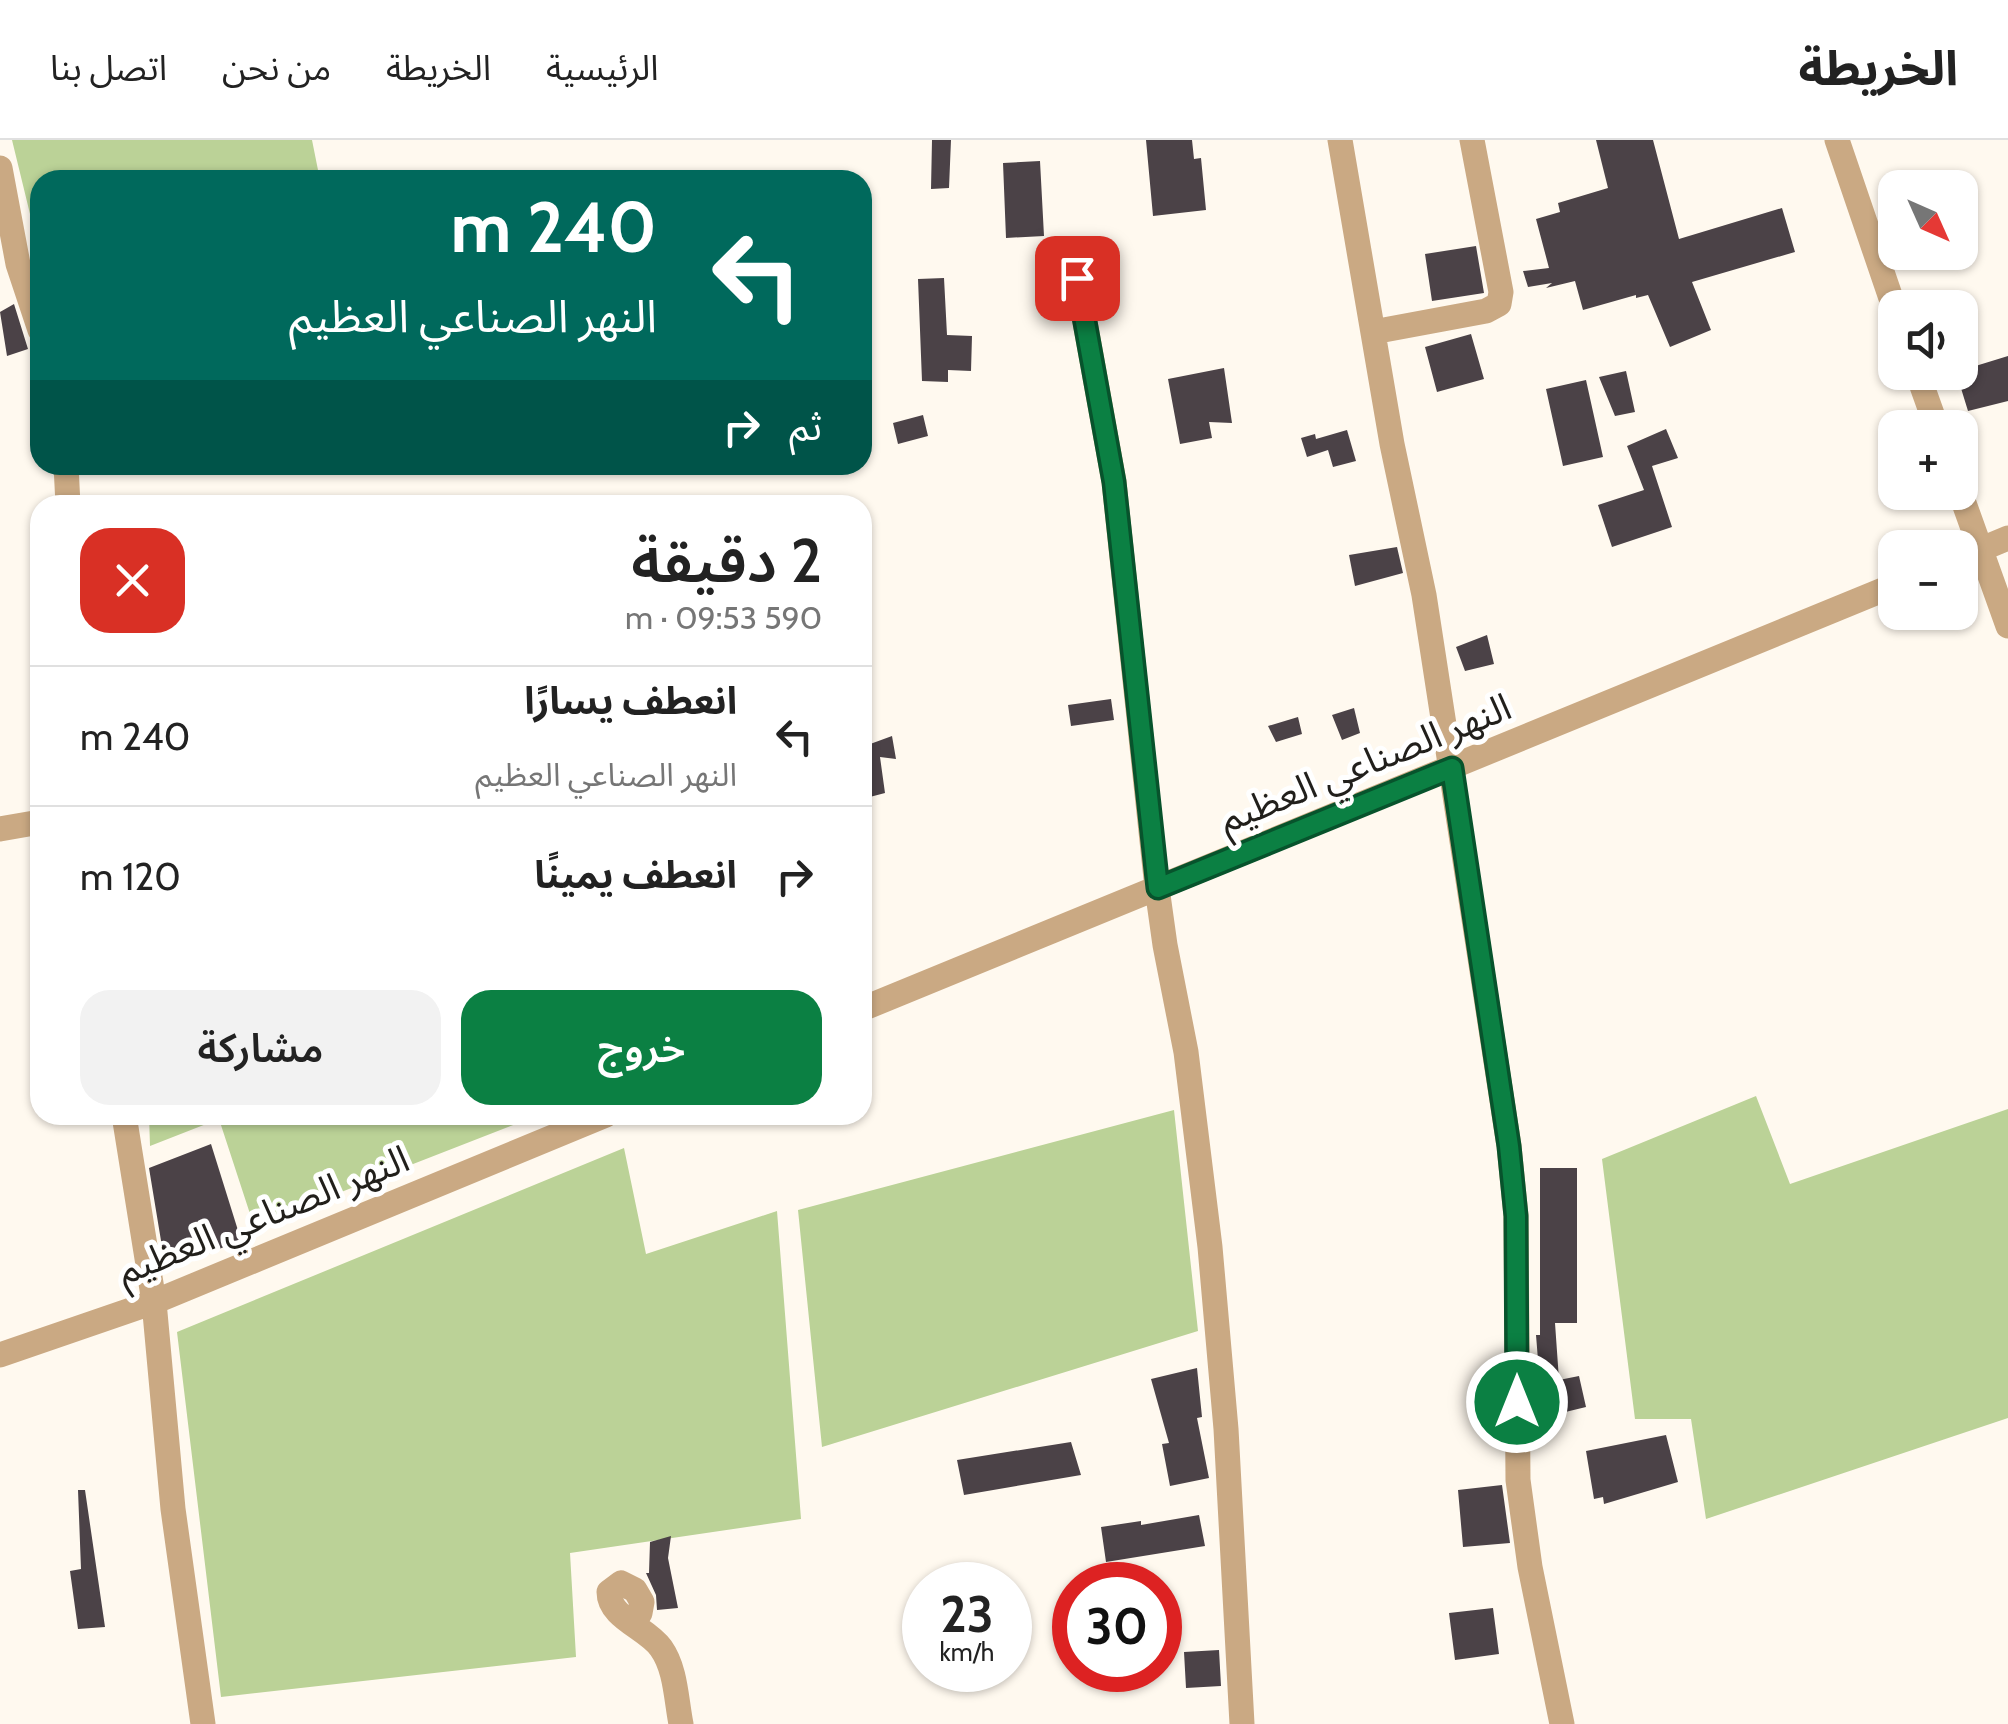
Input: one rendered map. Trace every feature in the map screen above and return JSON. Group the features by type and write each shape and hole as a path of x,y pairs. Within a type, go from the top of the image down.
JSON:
{"street":[{"path":"1340,140 1392,444 1424,594 1509,1146 1516,1216 1518,1480 1530,1567 1562,1724"},
{"path":"1373,332 1486,311 1498,304 1501,292 1472,140"},
{"path":"1837,140 1888,290"},
{"path":"0,168 18,264 30,300"},
{"path":"1077,278 1114,482 1165,945 1186,1052 1210,1248 1226,1429 1242,1724"},
{"path":"1978,551 2008,538"},
{"path":"1978,569 2008,626"},
{"name":"النهر الصناعي العظيم","path":"872,1005 1878,592"},
{"path":"0,829 30,824"},
{"path":"126,1125 154,1302 173,1509 203,1724"},
{"name":"النهر الصناعي العظيم","path":"0,1355 154,1302 582,1125"},
{"path":"628,1618 658,1643 670,1664 680,1724"}],"green space":[{"path":"12,140 312,140 318,170 30,170 30,214"},
{"path":"1756,1096 1790,1184 2008,1109 2008,1418 1706,1519 1691,1419 1635,1419 1602,1159"},
{"path":"1174,1110 1198,1331 822,1447 798,1210"},
{"path":"149,1125 204,1125 150,1146"},
{"path":"221,1125 513,1125 254,1226"},
{"path":"624,1148 646,1254 777,1211 801,1519 570,1553 576,1657 221,1697 177,1332"}],"building":[{"path":"932,140 951,140 949,188 931,189"},
{"path":"1146,140 1192,140 1194,159 1201,158 1206,210 1153,216"},
{"path":"1596,140 1653,140 1679,239 1782,208 1795,252 1692,282 1711,330 1670,347 1648,295 1583,310 1575,281 1546,288 1552,283 1528,287 1523,271 1549,268 1536,219 1560,212 1558,203 1608,188"},
{"path":"1040,161 1044,236 1006,238 1003,163"},
{"path":"1476,246 1484,293 1432,301 1425,254"},
{"path":"944,278 947,335 972,336 971,371 948,370 948,382 922,381 918,279"},
{"path":"14,304 28,349 7,356 0,312"},
{"path":"1471,334 1484,379 1437,392 1425,347"},
{"path":"2008,356 2008,401 1968,410 1962,390 1978,390 1978,365"},
{"path":"1224,368 1232,423 1209,422 1212,438 1180,444 1168,379"},
{"path":"1626,371 1635,412 1615,416 1599,377"},
{"path":"1586,380 1603,457 1563,466 1546,389"},
{"path":"923,415 928,436 898,444 893,423"},
{"path":"1666,429 1678,458 1652,466 1672,527 1612,547 1598,505 1644,490 1627,446"},
{"path":"1347,430 1356,461 1333,467 1328,450 1307,457 1301,438 1315,434 1316,439"},
{"path":"1397,547 1403,573 1355,586 1349,555"},
{"path":"1487,635 1494,664 1465,671 1456,647"},
{"path":"1111,699 1114,720 1071,726 1068,705"},
{"path":"1354,708 1360,733 1342,740 1332,715"},
{"path":"1298,717 1302,734 1276,742 1268,726"},
{"path":"892,736 896,759 880,757 885,793 872,796 872,743"},
{"path":"211,1144 241,1240 166,1271 149,1168"},
{"path":"1540,1168 1577,1168 1577,1323 1555,1323 1559,1380 1579,1376 1586,1407 1553,1415 1542,1359 1538,1360 1536,1335 1540,1335"},
{"path":"1197,1368 1202,1417 1197,1418 1209,1478 1170,1486 1162,1444 1169,1443 1151,1379"},
{"path":"1666,1435 1678,1482 1604,1504 1603,1497 1594,1499 1586,1451"},
{"path":"1071,1442 1081,1475 964,1495 957,1460"},
{"path":"1502,1485 1510,1543 1463,1547 1458,1490"},
{"path":"78,1490 85,1490 105,1627 78,1629 70,1571 81,1569"},
{"path":"1199,1515 1205,1546 1106,1562 1101,1527 1141,1521 1141,1525"},
{"path":"671,1536 668,1558 678,1608 657,1610 656,1595 646,1573 650,1542"},
{"path":"1493,1608 1499,1654 1455,1660 1449,1613"},
{"path":"1219,1650 1221,1686 1186,1688 1184,1652"}],"route":[{"path":"1077,278 1114,482 1158,888 1452,768 1509,1146 1516,1216 1517,1402"}]}
